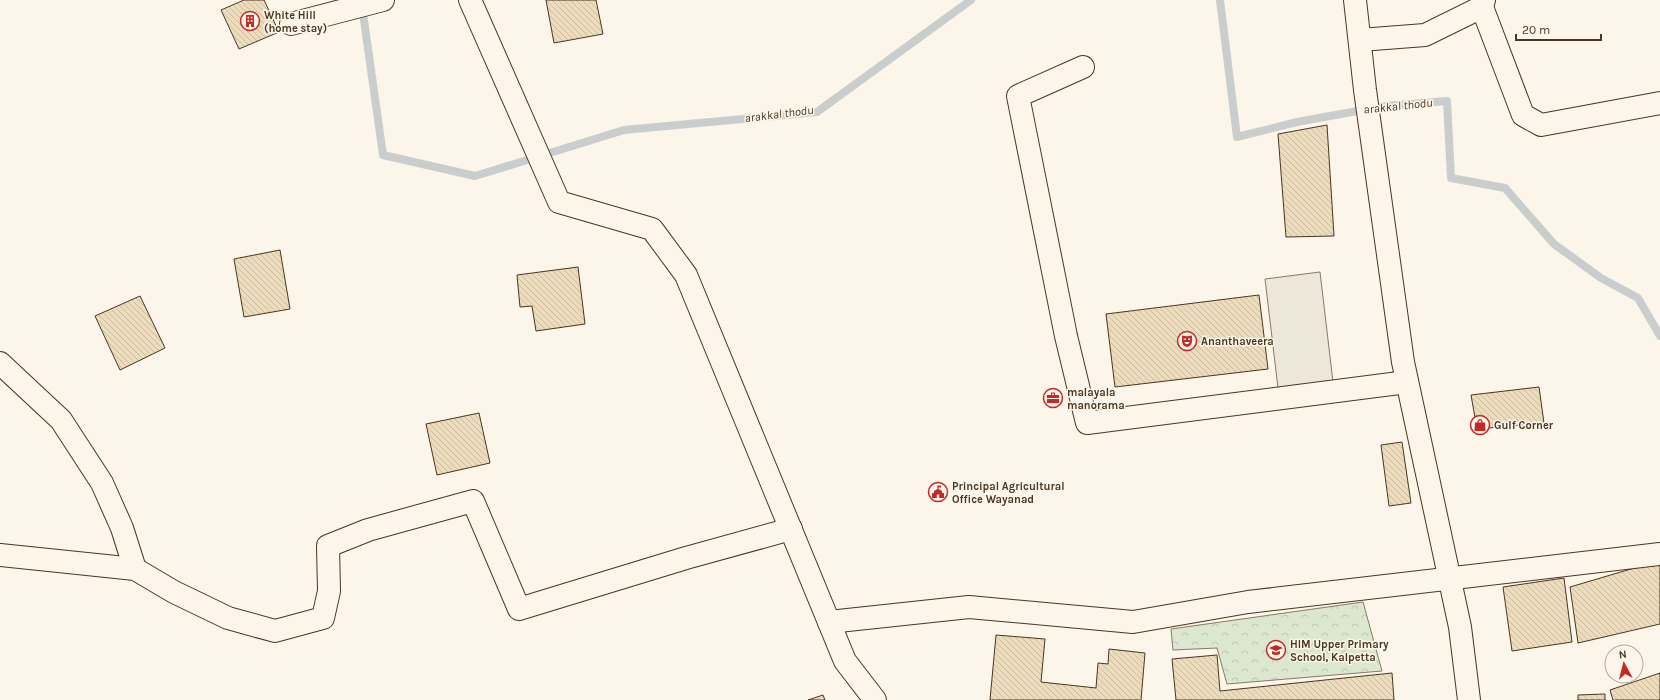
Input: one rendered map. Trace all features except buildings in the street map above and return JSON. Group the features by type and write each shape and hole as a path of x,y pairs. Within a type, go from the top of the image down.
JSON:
{"street":[{"path":"291,24 383,0"},
{"path":"470,0 559,202 652,229 686,275 845,661 875,700"},
{"path":"1355,0 1370,128 1403,362 1460,627 1469,700"},
{"path":"1360,40 1425,35 1483,3 1523,114 1541,125 1660,103"},
{"path":"1083,66 1018,96 1066,336 1087,423 1407,382"},
{"path":"0,363 61,420 102,483 122,528 135,569"},
{"path":"0,555 135,569 174,592 228,618 275,631 322,618 328,591 328,546 368,530 473,501 519,609 686,558 791,529"},
{"path":"829,622 969,607 1133,622 1248,602 1660,554"}],"green space":[{"path":"1363,602 1382,671 1227,684 1217,648 1173,650 1171,629"}],"shaded area":[{"path":"1320,272 1333,382 1278,388 1265,279"}],"waterway":[{"path":"362,6 383,155 475,176 624,130 817,112 971,0"},
{"name":"arakkal thodu","path":"1220,0 1237,137 1297,122 1385,106 1447,101 1451,178 1505,188 1554,244 1601,278 1638,298 1660,336"}],"place":[{"name":"White Hill (home stay)","path":"250,21"},
{"name":"Ananthaveera","path":"1187,341"},
{"name":"malayala manorama","path":"1053,398"},
{"name":"Gulf Corner","path":"1480,425"},
{"name":"Principal Agricultural Office Wayanad","path":"938,492"},
{"name":"HIM Upper Primary School, Kalpetta","path":"1276,650"}]}
